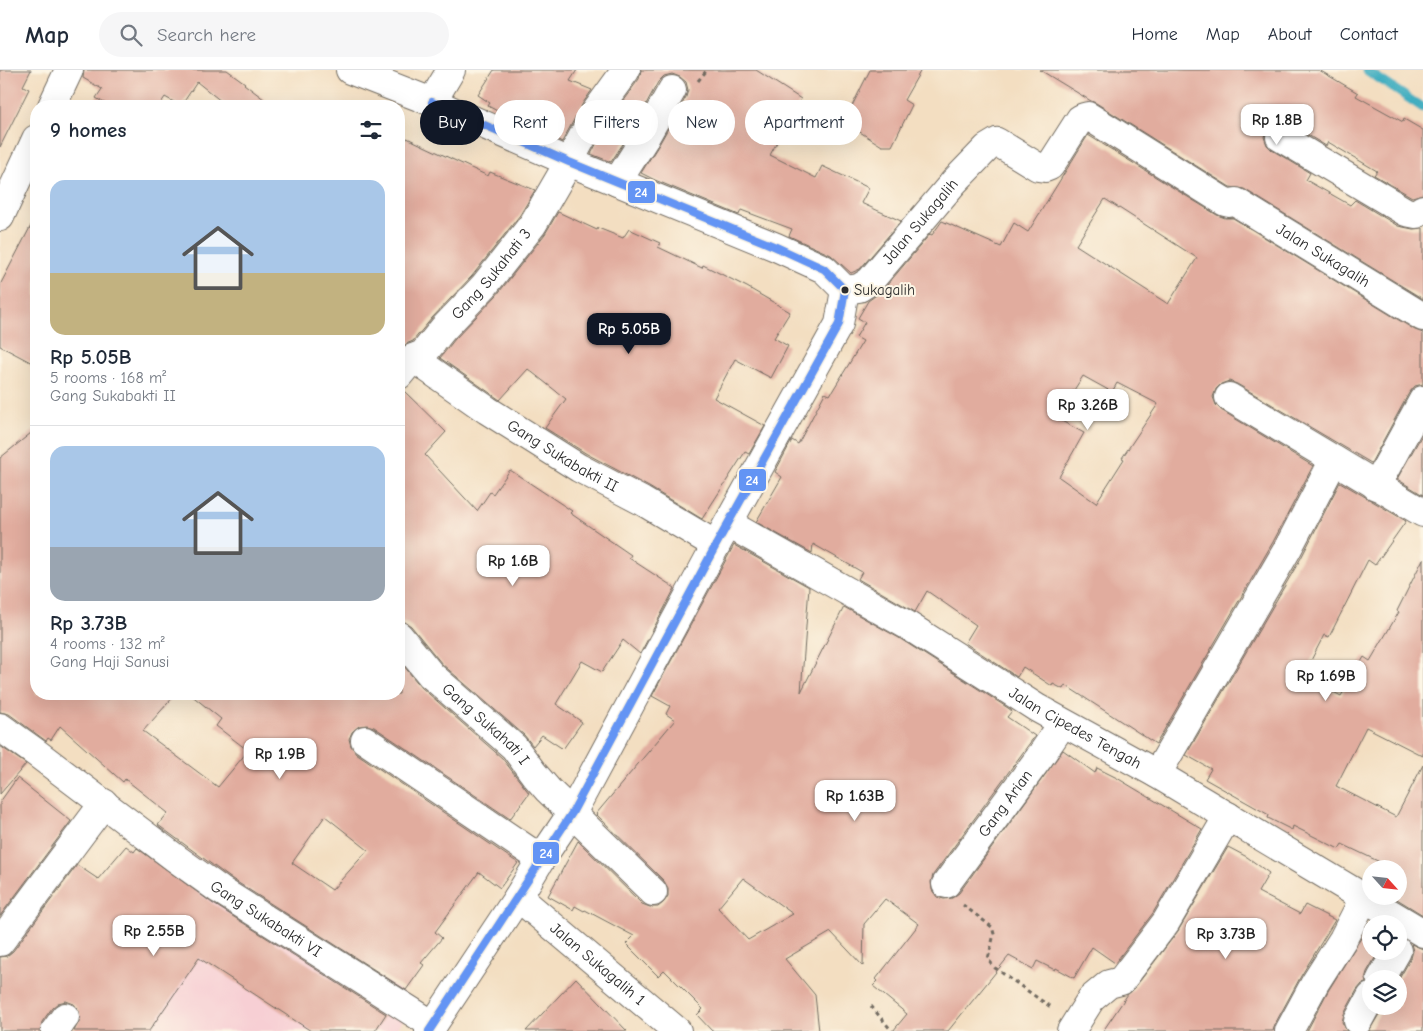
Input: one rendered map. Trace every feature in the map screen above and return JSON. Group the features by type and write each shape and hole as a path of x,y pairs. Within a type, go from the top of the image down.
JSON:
{"street":[{"path":"55,100 69,70"},
{"path":"350,70 427,100"},
{"path":"433,100 451,70"},
{"name":"Gang Sukahati 3","path":"406,366 423,354 484,286 533,224 597,110 626,70"},
{"path":"617,182 672,90"},
{"name":"Jalan Sukagalih","path":"846,290 859,288 870,281 954,182 987,148 997,142 1038,167 1045,168 1050,166 1080,119 1088,116 1225,202 1236,202 1423,317"},
{"path":"431,1028 572,813 722,534 839,324 846,290 824,269 776,247 569,162 484,125"},
{"path":"1280,137 1406,212 1416,214 1423,209"},
{"path":"0,217 30,153"},
{"name":"Gang Sukabakti II","path":"406,366 487,410 579,468 642,502 722,534"},
{"path":"1229,397 1423,513"},
{"path":"1376,486 1423,400"},
{"path":"1157,774 1287,550 1334,460"},
{"name":"Jalan Cipedes Tengah","path":"722,534 907,625 1037,708 1157,774 1362,897"},
{"name":"Gang Sukahati I","path":"405,643 431,675 514,746 534,774 653,892"},
{"name":"Gang Arian","path":"946,884 1063,723"},
{"name":"Gang Sukabakti VI","path":"0,727 220,890 431,1028"},
{"path":"365,740 541,859"},
{"path":"0,942 104,803"},
{"path":"1073,1027 1091,999 1109,984 1121,981 1166,922 1228,816"},
{"name":"Jalan Sukagalih 1","path":"518,897 677,1031"},
{"path":"1289,1031 1315,983 1343,939 1362,902"},
{"name":"Jalan Cipedes Tengah","path":"1373,905 1411,936"},
{"path":"1358,1021 1362,1014"}],"path":[{"path":"946,884 944,889 946,891 992,927 994,934 988,959 995,968 1073,1027"},
{"path":"871,1006 892,1031"}],"shaded area":[{"path":"187,851 416,1001 396,1031 96,1031 77,1019"}],"building":[{"path":"0,70 31,70 23,86 29,89 0,147"},
{"path":"84,70 227,70 265,100 220,100 197,82 185,100 170,100 165,97 163,100 99,100 96,98 102,89 83,78"},
{"path":"494,70 577,70 570,81 592,90 585,100 575,100 575,118 565,136 565,100 494,100 494,109 488,106 490,103 478,95"},
{"path":"641,70 756,70 801,99 745,100 745,145 776,145 770,155 816,178 822,166 869,188 861,203 901,221 860,269 851,273 831,255 789,236 792,229 741,210 739,215 641,173 668,128 668,145 735,145 735,100 684,100 688,90 686,82 672,74 664,76 658,82 648,100 623,100 639,79"},
{"path":"870,70 921,70 904,100 912,105 892,146 882,146 862,133 862,100 855,100"},
{"path":"1040,70 1319,70 1358,93 1356,96 1403,122 1404,119 1423,130 1423,194 1412,197 1374,175 1377,171 1328,142 1326,146 1288,123 1280,121 1272,124 1266,129 1264,137 1267,145 1272,150 1310,173 1306,180 1350,205 1355,200 1398,226 1413,229 1423,228 1423,299 1244,189 1230,187"},
{"path":"1088,135 1217,215 1233,218 1415,330 1423,333 1423,384 1415,386 1409,393 1371,463 1237,384 1229,381 1221,384 1216,389 1213,397 1216,405 1221,410 1313,466 1273,542 1156,744 1065,685 1063,689 1053,684 1052,686 1023,667 1017,677 965,643 976,625 927,591 915,612 858,579 862,572 813,544 812,553 756,522 782,477 775,472 792,440 798,444 825,393 830,395 863,341 856,337 865,322 858,318 868,301 882,291 930,234 932,235 942,221 1001,247 1014,223 1028,232","holes":["1105,199 1197,258 1168,304 1076,245","1083,376 1112,392 1117,383 1158,404 1122,458 1124,459 1096,503 1059,477 1084,433 1056,418"]},
{"path":"407,138 488,176 490,172 535,190 520,215 472,276 413,341 405,345 405,142"},
{"path":"596,145 622,145 611,162 591,154"},
{"path":"558,212 597,230 598,228 623,238 629,229 660,243 658,247 702,268 703,265 747,287 790,312 774,338 788,346 771,378 735,359 714,398 765,426 749,454 745,452 702,519 545,428 566,399 528,369 500,400 440,358 455,339 496,296 545,234"},
{"path":"30,228 30,362 0,346 0,285"},
{"path":"405,392 446,432 425,455 477,511 490,492 493,494 510,470 572,511 570,513 631,555 629,558 675,588 640,654 623,640 602,672 582,661 556,704 582,722 563,749 542,735 533,746 524,735 442,664 411,626 405,622"},
{"path":"1423,433 1423,495 1397,479"},
{"path":"30,434 30,700 171,700 143,731 218,787 247,752 246,749 216,726 221,719 197,700 405,700 405,667 421,687 502,758 529,793 510,819 374,727 367,725 359,726 352,732 349,739 351,746 356,753 518,863 500,888 479,872 435,932 442,938 421,963 424,965 406,990 229,877 158,825 168,813 125,779 123,782 60,726 51,740 48,738 46,741 9,714 0,712 0,458","holes":["325,816 368,850 332,890 292,863"]},
{"path":"1340,482 1406,521 1375,565 1368,560 1329,637 1324,635 1303,676 1341,696 1364,657 1370,661 1399,612 1397,611 1423,559 1423,756 1366,727 1336,786 1396,817 1423,765 1423,915 1407,905 1408,860 1376,860 1342,844 1339,849 1293,826 1292,830 1268,818 1269,815 1205,779 1211,769 1186,755 1301,558"},
{"path":"734,545 809,587 801,692 844,607 899,638 1008,708 1012,711 1007,717 1035,736 933,875 931,882 932,890 937,897 944,899 952,898 959,893 1063,750 1095,773 1097,768 1117,778 1202,829 1153,913 1115,963 1092,947 1074,978 1056,968 1055,970 1037,961 1033,969 1009,956 948,1031 893,1031 907,1014 873,986 878,981 876,979 919,924 885,899 864,924 863,966 831,932 785,959 815,995 819,1031 712,1031 697,1015 703,1009 664,970 658,976 626,944 634,936 585,910 575,906 573,910 548,896 578,841 642,904 658,907 668,896 668,888 664,881 596,814 675,720 666,714 670,706 652,696","holes":["743,878 793,914 748,940 718,908"]},
{"path":"0,746 26,764 0,794"},
{"path":"17,778 71,821 0,916 0,802"},
{"path":"126,846 134,852 137,848 212,903 386,1014 375,1031 311,1031 199,958 149,1031 74,1031 80,1019 79,1011 74,1004 66,1001 58,1003 52,1008 42,1022 40,1031 0,1031 0,957 7,956 13,951 77,865 98,879"},
{"path":"1228,847 1247,857 1269,873 1258,892 1300,914 1305,905 1335,920 1301,976 1273,1031 1103,1031 1128,994 1178,931"},
{"path":"1361,938 1362,960 1374,960 1368,970 1362,970 1362,984 1344,1014 1342,1022 1347,1031 1307,1031 1328,991"},
{"path":"1411,944 1423,949 1423,1031 1369,1031 1379,1015 1407,1015 1407,970 1404,970 1413,951"},
{"path":"576,978 627,1031 526,1031"}],"waterway":[{"path":"1366,70 1423,108"}],"transit line":[{"name":"24","path":"484,125 569,162 776,247 824,269 845,290"},
{"name":"24","path":"429,1031 572,813 716,545 839,324 845,290"}],"place":[{"name":"Sukagalih","path":"845,290"}]}
